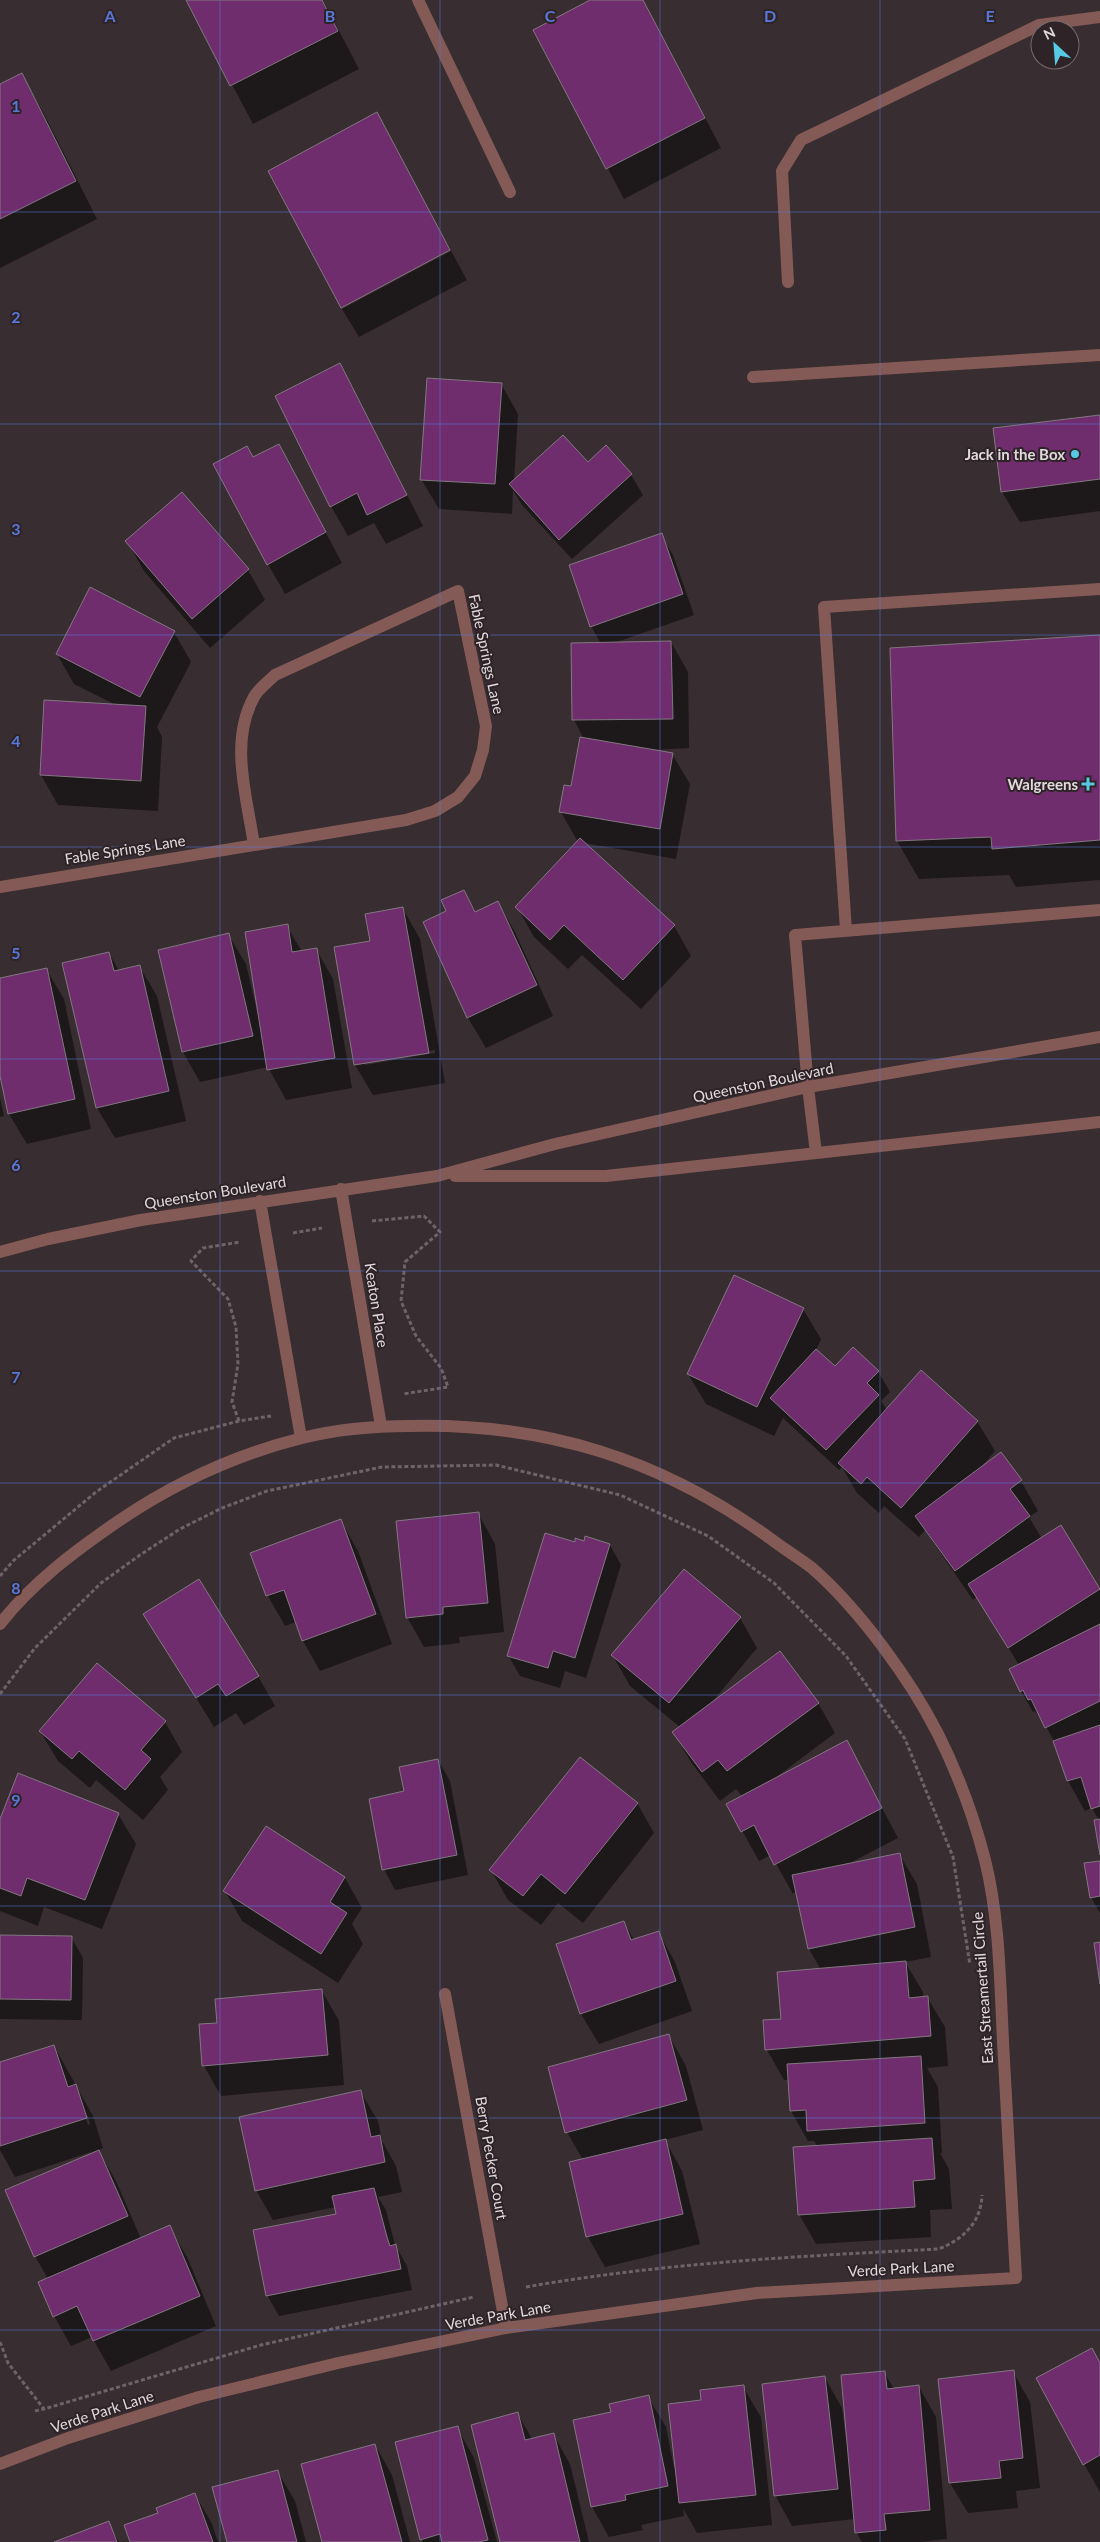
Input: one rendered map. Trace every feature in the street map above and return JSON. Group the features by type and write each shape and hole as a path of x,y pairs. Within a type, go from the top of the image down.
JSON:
{"street":[{"path":"418,0 510,192"},
{"path":"788,282 782,171 801,140 1039,25 1100,17"},
{"path":"753,377 1100,356"},
{"path":"846,930 824,607 1100,589"},
{"name":"Fable Springs Lane","path":"0,887 406,820 435,811 458,797 475,776 483,750 486,726 458,591 275,675 254,695 243,722 241,746 254,845"},
{"path":"816,1153 808,1087 795,935 1100,910"},
{"name":"Queenston Boulevard","path":"0,1252 48,1239 141,1220 437,1176 555,1144 808,1087 1100,1037"},
{"name":"Queenston Boulevard","path":"437,1176 606,1176 1100,1122"},
{"name":"Keaton Place","path":"342,1189 381,1426"},
{"path":"260,1201 301,1438"},
{"name":"East Streamertail Circle","path":"0,1624 16,1604 77,1550 157,1495 232,1461 301,1438 337,1431 381,1426 457,1425 522,1432 601,1450 674,1479 750,1524 812,1569 857,1615 902,1674 937,1733 965,1796 986,1862 997,1942 1016,2278"},
{"name":"Berry Pecker Court","path":"445,1994 506,2328"},
{"name":"Verde Park Lane","path":"1,2462 68,2438 199,2396 338,2363 506,2328 757,2293 1016,2278"}],"path":[{"path":"238,1421 232,1402 238,1364 236,1327 228,1299 191,1261 203,1248 347,1224 424,1216 440,1232 405,1262 401,1301 416,1336 441,1368 448,1387"},
{"path":"0,1694 35,1648 101,1583 180,1529 222,1508 267,1491 302,1482 382,1467 496,1465 620,1495 708,1536 774,1583 846,1656 905,1739 953,1857 972,1973"},
{"path":"35,2411 261,2345 457,2300 565,2280 774,2258 939,2249 955,2242 969,2230 977,2218 982,2204 983,2188"},
{"path":"0,2342 8,2363 44,2409"}],"building":[{"path":"186,0 322,0 338,31 230,86"},
{"path":"590,0 643,0 705,118 606,169 533,30"},
{"path":"22,73 76,181 0,219 0,84"},
{"path":"377,112 450,250 341,308 268,171"},
{"path":"340,363 407,495 367,515 357,493 330,507 275,396"},
{"path":"427,378 502,383 495,484 420,480"},
{"path":"1100,415 1100,479 1001,492 993,428"},
{"path":"563,435 588,462 606,445 632,474 559,540 509,484"},
{"path":"279,444 326,532 267,565 213,464 247,446 253,457"},
{"path":"182,492 249,569 192,619 125,541"},
{"path":"662,533 683,594 590,627 569,565"},
{"path":"90,587 175,631 140,697 56,654"},
{"path":"1100,635 1100,840 992,849 991,837 896,841 890,648"},
{"path":"671,641 673,719 572,720 571,643"},
{"path":"44,700 146,706 141,781 40,775"},
{"path":"580,737 673,753 660,829 559,812 564,785 571,786"},
{"path":"580,838 675,925 623,980 564,925 550,940 515,907"},
{"path":"464,890 475,912 498,901 537,985 467,1018 423,922 446,911 441,900"},
{"path":"403,907 429,1053 354,1065 334,947 370,941 365,914"},
{"path":"288,924 292,952 317,948 335,1058 267,1070 245,932"},
{"path":"229,933 253,1036 182,1052 158,950"},
{"path":"109,952 114,971 140,965 169,1091 96,1108 62,963"},
{"path":"47,968 75,1099 8,1114 0,1076 0,978"},
{"path":"734,1275 804,1308 757,1407 687,1374"},
{"path":"853,1347 879,1371 867,1383 879,1395 826,1450 770,1398 816,1349 835,1366"},
{"path":"921,1370 978,1421 901,1508 867,1477 861,1484 838,1463"},
{"path":"1001,1452 1022,1480 1010,1489 1030,1516 955,1571 915,1516"},
{"path":"479,1512 488,1603 443,1607 443,1614 406,1618 396,1521"},
{"path":"341,1519 376,1614 302,1641 284,1590 266,1596 250,1553"},
{"path":"1061,1525 1100,1589 1008,1648 968,1584"},
{"path":"545,1533 575,1542 575,1538 584,1541 585,1536 610,1544 575,1658 553,1651 548,1668 507,1656"},
{"path":"684,1569 741,1617 669,1703 611,1655"},
{"path":"199,1579 259,1676 226,1696 218,1684 196,1698 143,1614"},
{"path":"1100,1624 1100,1701 1045,1728 1031,1699 1028,1700 1023,1690 1020,1692 1009,1669"},
{"path":"780,1651 819,1703 727,1771 718,1760 702,1772 672,1732"},
{"path":"97,1663 166,1721 141,1750 151,1759 125,1790 79,1751 72,1759 39,1731"},
{"path":"1100,1725 1100,1806 1091,1809 1081,1777 1067,1781 1053,1741"},
{"path":"847,1740 882,1808 774,1865 754,1825 741,1832 726,1804"},
{"path":"580,1757 638,1803 565,1894 541,1874 523,1896 489,1870"},
{"path":"438,1759 457,1855 382,1870 369,1799 404,1791 399,1767"},
{"path":"18,1773 119,1813 85,1900 27,1878 21,1896 0,1888 0,1819"},
{"path":"1100,1819 1100,1855 1094,1820"},
{"path":"266,1826 345,1877 330,1902 347,1913 321,1954 223,1891"},
{"path":"900,1853 915,1927 808,1949 792,1875"},
{"path":"1100,1861 1100,1896 1090,1898 1084,1863"},
{"path":"624,1921 631,1940 659,1931 676,1981 580,2014 556,1944"},
{"path":"0,1935 72,1936 71,2000 0,1999"},
{"path":"1100,1942 1100,1984 1094,1943"},
{"path":"906,1961 909,1998 928,1996 931,2036 765,2050 763,2020 781,2019 777,1972"},
{"path":"322,1989 328,2055 202,2066 199,2024 217,2023 215,1999"},
{"path":"669,2034 687,2100 565,2133 548,2067"},
{"path":"54,2045 68,2087 76,2084 87,2118 0,2146 0,2062"},
{"path":"921,2056 925,2123 807,2131 806,2110 790,2111 787,2064"},
{"path":"361,2090 371,2137 380,2135 385,2162 255,2191 239,2117"},
{"path":"932,2138 935,2179 913,2181 915,2207 798,2215 793,2147"},
{"path":"666,2139 683,2214 586,2237 569,2162"},
{"path":"99,2150 128,2216 34,2257 5,2190"},
{"path":"374,2188 390,2246 396,2244 401,2269 266,2296 253,2230 336,2214 332,2196"},
{"path":"170,2225 200,2296 93,2341 77,2306 53,2317 38,2282"},
{"path":"1092,2348 1100,2363 1100,2455 1083,2465 1036,2378"},
{"path":"1014,2370 1023,2458 999,2461 1001,2478 949,2483 938,2379"},
{"path":"885,2371 887,2389 919,2385 930,2510 884,2514 886,2530 855,2533 841,2375"},
{"path":"825,2376 838,2489 774,2496 762,2384"},
{"path":"744,2385 756,2495 679,2503 668,2404 701,2400 700,2390"},
{"path":"649,2395 668,2486 625,2495 626,2500 591,2507 573,2420 611,2412 609,2404"},
{"path":"518,2412 525,2440 554,2433 580,2542 500,2542 471,2425"},
{"path":"458,2426 488,2540 478,2542 442,2542 440,2534 420,2540 395,2442"},
{"path":"375,2444 402,2542 322,2542 301,2464"},
{"path":"278,2470 297,2542 227,2542 212,2487"},
{"path":"195,2493 213,2542 130,2542 124,2525 158,2513 156,2508"},
{"path":"109,2521 117,2542 54,2542"}],"place":[{"name":"Jack in the Box","path":"1075,454"},
{"name":"Walgreens","path":"1088,784"}]}
